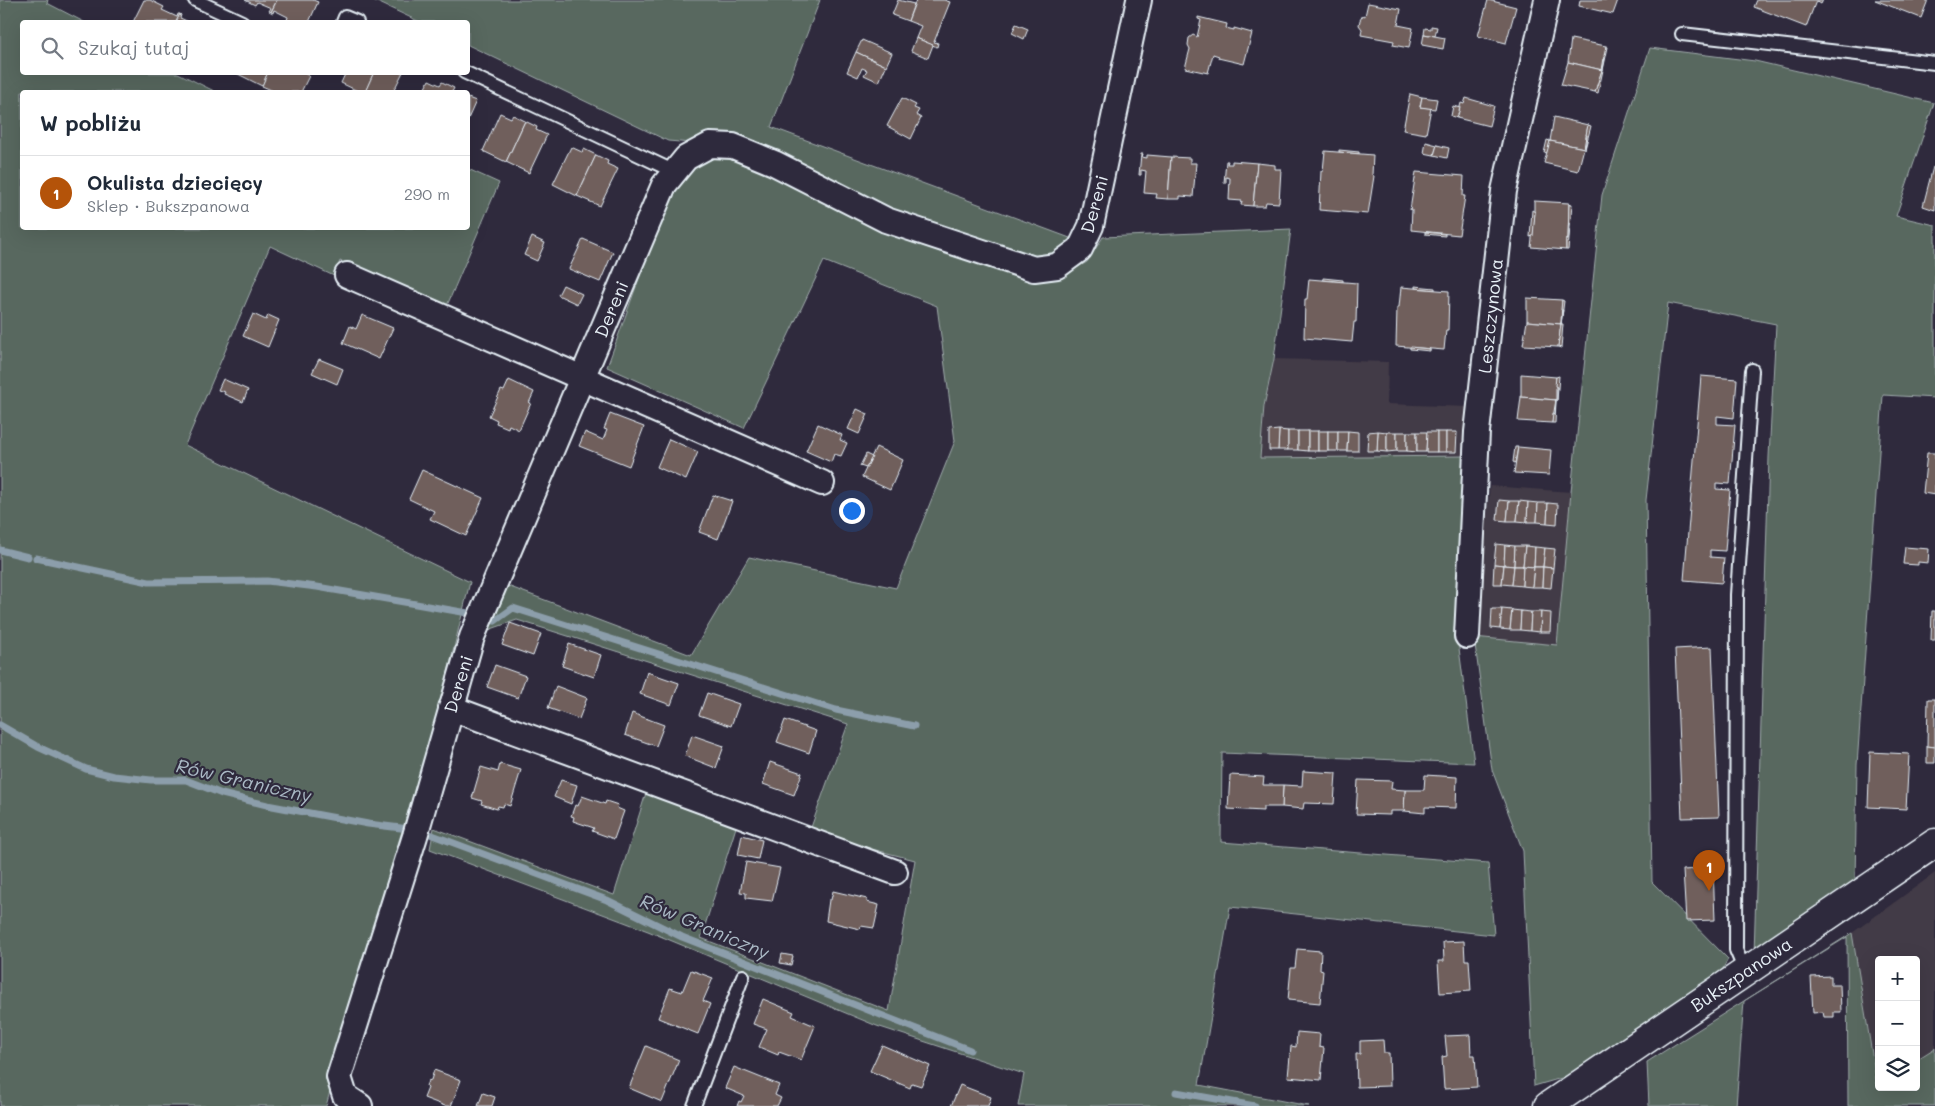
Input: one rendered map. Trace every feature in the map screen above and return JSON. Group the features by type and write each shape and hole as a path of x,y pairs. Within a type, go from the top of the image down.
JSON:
{"street":[{"name":"Dereni","path":"360,1106 344,1096 339,1077 415,836 450,708 472,638 664,185 686,158 710,145 733,146 774,163 886,220 1034,269 1057,266 1080,249 1091,226 1139,0"},
{"name":"Leszczynowa","path":"1467,636 1477,432 1504,191 1547,0"},
{"path":"347,275 822,483"},
{"path":"450,708 896,872"},
{"name":"Bukszpanowa","path":"1548,1106 1935,843"}],"lane":[{"path":"195,0 238,20"},
{"path":"1682,34 1935,63"},
{"path":"470,75 675,172"},
{"path":"1745,971 1736,950 1737,595 1752,370"},
{"path":"694,1106 743,976"}],"shaded area":[{"path":"0,0 48,0 47,3 80,20 20,20 20,75 182,75 212,90 20,90 20,230 470,230 470,170 499,183 446,308 340,261 334,276 270,246 185,445 470,582 437,717 394,857 326,1106 0,1106"},
{"path":"373,0 820,0 771,127 1070,238 1057,252 1028,258 692,143 668,141 470,46 470,20 416,20"},
{"path":"1650,48 1755,61 1934,103 1896,216 1935,225 1935,398 1883,395 1857,765 1855,882 1754,955 1769,457 1776,324 1668,303 1646,500 1652,882 1728,959 1718,978 1579,1073 1534,1086 1523,851 1492,770 1474,637 1557,645 1602,195"},
{"path":"718,155 777,171 1019,273 1057,279 1087,262 1103,237 1291,229 1274,359 1264,406 1260,458 1466,456 1457,633 1474,763 1222,753 1221,842 1488,863 1494,935 1230,907 1199,1085 1309,1106 1018,1106 1024,1074 877,1026 648,931 430,849 434,828 614,895 646,793 737,824 701,938 889,1011 915,860 809,833 848,724 517,620 488,630 505,585 691,655 749,557 896,588 955,441 937,306 824,261 744,428 607,367 670,193 690,167"},
{"path":"1274,359 1388,362 1387,404 1469,407 1466,456 1260,458 1264,406"},
{"path":"1490,486 1571,492 1557,645 1474,637"},
{"path":"1935,873 1935,1048 1920,1057 1920,956 1875,956 1875,1073 1852,933"},
{"path":"1852,933 1875,1072 1875,1091 1920,1091 1920,1057 1935,1048 1935,1106 1848,1106 1847,937 1744,1001 1736,1106 1649,1106 1647,1062"}],"building":[{"path":"144,0 150,0 164,7 162,10 177,17 180,14 177,20 134,20"},
{"path":"245,0 277,0 271,12 269,11 271,8 257,2 255,5"},
{"path":"277,0 313,0 318,2 310,20 287,20 288,17 274,10 273,13 271,12"},
{"path":"898,0 914,4 908,21 892,15"},
{"path":"916,0 944,0 950,2 934,42 938,43 937,47 916,38 921,26 908,21"},
{"path":"1488,0 1516,7 1506,43 1478,36"},
{"path":"1580,0 1618,0 1613,14 1579,6"},
{"path":"1757,0 1823,0 1821,4 1816,1 1806,27 1754,7"},
{"path":"1875,0 1928,0 1921,18"},
{"path":"1368,3 1401,9 1398,25 1413,28 1409,48 1393,45 1394,41 1361,35 1360,20 1363,15 1365,16"},
{"path":"1198,17 1227,24 1226,28 1234,30 1234,28 1252,33 1244,64 1218,58 1219,56 1213,54 1208,73 1185,68 1190,49 1188,45 1189,38 1193,35 1197,37 1201,20"},
{"path":"1016,24 1028,29 1024,39 1012,33"},
{"path":"1431,26 1437,27 1435,36 1424,34 1425,28 1431,29"},
{"path":"1424,34 1445,38 1443,49 1422,45"},
{"path":"916,38 933,45 928,58 911,51"},
{"path":"1571,39 1606,46 1602,70 1568,62"},
{"path":"862,40 892,53 886,66 856,52"},
{"path":"1606,46 1608,47 1603,70 1604,56"},
{"path":"856,52 886,66 879,82 864,75 867,70 862,68 858,77 847,72"},
{"path":"1568,62 1602,70 1595,92 1561,85"},
{"path":"1603,70 1598,93 1595,92"},
{"path":"240,75 267,75 262,86"},
{"path":"267,75 309,76 302,90 271,90 262,86"},
{"path":"345,75 373,75 366,90 356,90 341,83"},
{"path":"373,75 402,75 394,90 366,90"},
{"path":"429,80 440,85 442,82 454,88 453,90 424,90"},
{"path":"1410,94 1422,97 1420,107 1431,108 1426,134 1403,130"},
{"path":"1422,97 1437,99 1435,109 1420,107"},
{"path":"902,98 916,105 914,108 919,110 916,115 921,118 911,139 887,126"},
{"path":"1466,98 1494,106 1489,126 1457,118 1461,103 1464,104"},
{"path":"470,99 476,101 470,114"},
{"path":"1453,106 1460,108 1457,118 1451,116"},
{"path":"500,113 511,118 513,115 525,121 506,162 483,151"},
{"path":"1554,117 1588,125 1584,148 1550,141"},
{"path":"525,121 537,127 536,130 547,135 529,173 506,162"},
{"path":"1588,125 1591,126 1585,149 1586,135"},
{"path":"1547,140 1550,141 1548,152 1544,153"},
{"path":"1550,141 1584,148 1578,171 1544,163"},
{"path":"1426,142 1437,145 1434,155 1424,153"},
{"path":"1437,145 1449,148 1447,158 1434,155"},
{"path":"571,147 582,152 584,149 596,155 577,196 553,184"},
{"path":"1339,150 1359,152 1359,154 1339,152"},
{"path":"1325,151 1373,155 1372,175 1374,176 1368,214 1319,210 1321,171 1323,171"},
{"path":"1141,154 1143,154 1142,157 1147,158 1147,155 1171,157 1168,199 1156,198 1157,194 1144,193 1146,171 1141,170 1141,175 1139,175"},
{"path":"596,155 608,161 607,164 618,169 600,206 577,196"},
{"path":"1171,157 1190,158 1190,163 1196,163 1193,197 1180,196 1180,199 1168,199"},
{"path":"1226,161 1228,161 1227,164 1232,164 1232,161 1257,163 1253,206 1241,205 1242,201 1229,200 1230,178 1226,177 1226,183 1224,183"},
{"path":"1257,163 1275,165 1275,169 1281,169 1279,203 1266,202 1265,206 1253,206"},
{"path":"1933,167 1935,168 1935,210 1923,206"},
{"path":"1416,172 1464,176 1463,196 1465,196 1459,235 1411,230 1412,210 1410,210"},
{"path":"1534,201 1569,203 1566,250 1531,247 1535,212"},
{"path":"1569,203 1572,204 1568,250 1566,250 1566,240 1568,240"},
{"path":"1532,210 1535,212 1533,236 1530,237"},
{"path":"1425,232 1445,234 1445,236 1425,234"},
{"path":"532,237 545,243 537,261 524,255"},
{"path":"583,239 613,252 600,282 569,269"},
{"path":"1323,278 1343,280 1343,282 1323,280"},
{"path":"1309,279 1357,283 1356,322 1354,322 1352,342 1304,338 1305,299 1307,299"},
{"path":"563,285 582,294 577,304 558,295"},
{"path":"1415,286 1435,288 1435,290 1415,288"},
{"path":"1401,287 1449,291 1448,330 1446,330 1444,350 1396,346 1397,307 1399,307"},
{"path":"1527,298 1562,300 1561,324 1527,321"},
{"path":"1562,300 1564,301 1563,310 1561,310"},
{"path":"253,314 266,320 268,315 279,320 268,347 243,336"},
{"path":"362,315 393,328 379,359 343,343 350,326 356,329"},
{"path":"1527,321 1561,324 1558,347 1523,345"},
{"path":"1561,324 1563,324 1561,348 1558,347"},
{"path":"1410,347 1430,349 1430,351 1410,349"},
{"path":"319,359 343,369 337,384 312,373"},
{"path":"1521,374 1556,377 1556,400 1521,397"},
{"path":"1559,376 1557,400 1557,387 1555,386 1556,377"},
{"path":"1701,376 1737,379 1734,418 1717,416 1717,424 1735,425 1730,484 1716,483 1716,489 1730,490 1725,551 1710,550 1710,557 1724,558 1722,583 1684,580"},
{"path":"223,379 248,390 243,402 218,390"},
{"path":"509,380 534,392 519,430 509,425 508,428 496,423 497,420 489,416 501,390 504,391"},
{"path":"1521,397 1556,400 1552,423 1518,421"},
{"path":"1556,400 1555,423 1552,423 1553,413 1555,414"},
{"path":"857,409 868,414 859,434 848,429"},
{"path":"610,414 644,427 629,466 579,446 585,432 603,440 607,430 604,429"},
{"path":"818,424 842,435 840,440 847,443 841,456 834,454 831,462 806,451"},
{"path":"1279,430 1288,431 1288,450 1278,450"},
{"path":"1279,430 1278,450 1269,450 1269,431"},
{"path":"1288,431 1298,431 1298,450 1288,450"},
{"path":"1298,431 1308,431 1308,451 1298,450"},
{"path":"1308,431 1318,431 1318,451 1308,451"},
{"path":"1318,431 1328,431 1328,451 1318,451"},
{"path":"1328,431 1338,431 1338,451 1328,451"},
{"path":"1338,431 1348,431 1347,451 1338,451"},
{"path":"1348,431 1358,432 1358,451 1347,451"},
{"path":"1378,431 1387,432 1387,452 1377,451"},
{"path":"1378,431 1377,451 1367,451 1368,432"},
{"path":"1387,432 1397,432 1397,451 1387,452"},
{"path":"1397,432 1407,432 1407,451 1397,451"},
{"path":"1407,432 1417,432 1417,452 1407,451"},
{"path":"1417,432 1427,432 1426,452 1417,452"},
{"path":"1427,432 1437,432 1437,452 1426,452"},
{"path":"1437,432 1446,432 1446,452 1437,452"},
{"path":"1446,432 1457,432 1456,452 1446,452"},
{"path":"669,439 698,452 686,480 657,467"},
{"path":"876,447 903,460 890,490 862,477"},
{"path":"1515,447 1518,447 1515,463 1513,462"},
{"path":"1518,447 1551,450 1549,475 1514,473"},
{"path":"1927,453 1935,453 1935,495 1923,493"},
{"path":"866,454 872,457 866,468 860,466"},
{"path":"422,470 483,498 466,536 430,519 434,511 409,499"},
{"path":"713,495 732,501 718,539 699,532"},
{"path":"1499,500 1509,501 1507,521 1497,520"},
{"path":"1509,501 1519,501 1517,521 1507,521"},
{"path":"1519,501 1528,502 1527,522 1517,521"},
{"path":"1528,502 1538,503 1537,522 1527,522"},
{"path":"1538,503 1548,503 1547,523 1537,522"},
{"path":"1548,503 1558,504 1557,524 1547,523"},
{"path":"1496,544 1505,545 1504,565 1494,564"},
{"path":"1505,545 1515,546 1514,566 1504,565"},
{"path":"1515,546 1525,546 1523,566 1514,566"},
{"path":"1525,546 1535,547 1534,567 1523,566"},
{"path":"1535,547 1545,548 1543,567 1534,567"},
{"path":"1905,547 1929,549 1928,563 1918,562 1918,565 1903,564"},
{"path":"1545,548 1555,549 1553,568 1543,567"},
{"path":"1494,564 1504,565 1502,584 1493,584"},
{"path":"1504,565 1514,566 1512,585 1502,584"},
{"path":"1514,566 1523,566 1522,586 1512,585"},
{"path":"1523,566 1534,567 1532,587 1522,586"},
{"path":"1534,567 1543,567 1542,587 1532,587"},
{"path":"1543,567 1553,568 1551,588 1542,587"},
{"path":"1492,609 1502,609 1500,629 1491,628"},
{"path":"1502,609 1512,610 1510,630 1500,629"},
{"path":"1512,610 1521,611 1520,630 1510,630"},
{"path":"1521,611 1531,612 1530,631 1520,630"},
{"path":"1932,611 1935,611 1935,640 1931,640"},
{"path":"1531,612 1541,612 1540,632 1530,631"},
{"path":"1541,612 1551,613 1550,632 1540,632"},
{"path":"510,623 541,634 533,656 502,645"},
{"path":"569,644 601,655 594,677 562,666"},
{"path":"1712,647 1719,817 1682,818 1675,649"},
{"path":"495,665 526,676 518,698 487,687"},
{"path":"647,672 679,683 671,705 640,694"},
{"path":"556,686 587,698 579,719 548,708"},
{"path":"707,693 739,704 731,726 699,715"},
{"path":"1928,699 1935,699 1935,747 1927,746"},
{"path":"632,713 664,725 656,746 625,735"},
{"path":"785,720 816,731 809,753 777,742"},
{"path":"692,735 724,746 716,768 685,756"},
{"path":"1927,746 1935,747 1935,763 1927,763"},
{"path":"1870,752 1909,754 1906,809 1868,807"},
{"path":"770,762 802,773 794,795 763,784"},
{"path":"500,764 521,770 510,806 504,804 503,807 498,806 497,809 481,804 482,801 472,798 481,767 498,772"},
{"path":"1303,771 1336,773 1334,804 1304,803 1303,809 1282,807 1283,785 1302,786"},
{"path":"1230,775 1264,777 1263,785 1283,785 1282,807 1263,807 1263,811 1228,809"},
{"path":"1425,775 1457,777 1456,808 1425,807 1425,813 1404,811 1405,790 1424,790"},
{"path":"561,780 577,785 571,804 554,797"},
{"path":"1358,780 1392,781 1391,789 1405,790 1404,811 1390,811 1390,815 1356,814"},
{"path":"582,796 605,804 606,801 618,805 617,808 624,811 614,839 592,831 594,828 573,821 574,817 571,816 575,805 578,806"},
{"path":"742,835 762,840 758,859 738,855"},
{"path":"746,862 780,868 772,901 746,898 746,893 740,892"},
{"path":"1713,868 1715,920 1686,921 1683,870"},
{"path":"833,891 867,899 867,902 879,905 874,928 861,926 860,929 826,921 829,900 831,900"},
{"path":"1464,941 1465,960 1469,960 1471,991 1440,993 1438,961 1444,961 1443,942"},
{"path":"1297,949 1321,951 1320,970 1323,971 1320,1003 1288,1000 1291,968 1295,968"},
{"path":"782,954 793,956 791,965 780,963"},
{"path":"691,970 713,978 703,1001 710,1004 698,1034 658,1018 670,988 682,992"},
{"path":"1831,976 1831,985 1840,985 1841,1012 1834,1012 1834,1017 1824,1017 1823,1012 1813,1013 1811,977"},
{"path":"763,999 794,1012 792,1016 815,1026 801,1060 779,1052 778,1055 759,1047 767,1029 753,1024"},
{"path":"1297,1032 1320,1034 1319,1047 1324,1048 1321,1080 1288,1077 1291,1046 1296,1047"},
{"path":"1470,1035 1471,1055 1475,1055 1477,1087 1444,1089 1442,1057 1447,1056 1445,1036"},
{"path":"1383,1040 1384,1053 1389,1053 1390,1086 1357,1087 1356,1054 1360,1054 1360,1041"},
{"path":"882,1045 930,1066 921,1086 912,1083 910,1088 870,1071"},
{"path":"646,1046 679,1060 662,1102 629,1088"},
{"path":"734,1067 779,1085 775,1095 781,1098 777,1106 737,1106 744,1096 725,1088"},
{"path":"434,1070 461,1080 451,1106 445,1106 424,1098 428,1088 426,1086 428,1081 431,1080"},
{"path":"960,1085 991,1097 988,1106 951,1106"},
{"path":"483,1093 495,1097 492,1106 478,1106"}],"waterway":[{"path":"0,550 28,557"},
{"path":"36,558 149,582 267,581 317,587 468,613"},
{"path":"495,621 513,608 836,710 914,726"},
{"name":"Rów Graniczny","path":"0,725 38,747 86,769 114,776 151,780 186,780 222,794 267,805 368,824 401,828"},
{"name":"Rów Graniczny","path":"427,833 607,900 682,937 970,1050"},
{"name":"Rów Graniczny","path":"1176,1092 1255,1106"}],"place":[{"name":"Okulista dziecięcy","path":"1709,891"}]}
